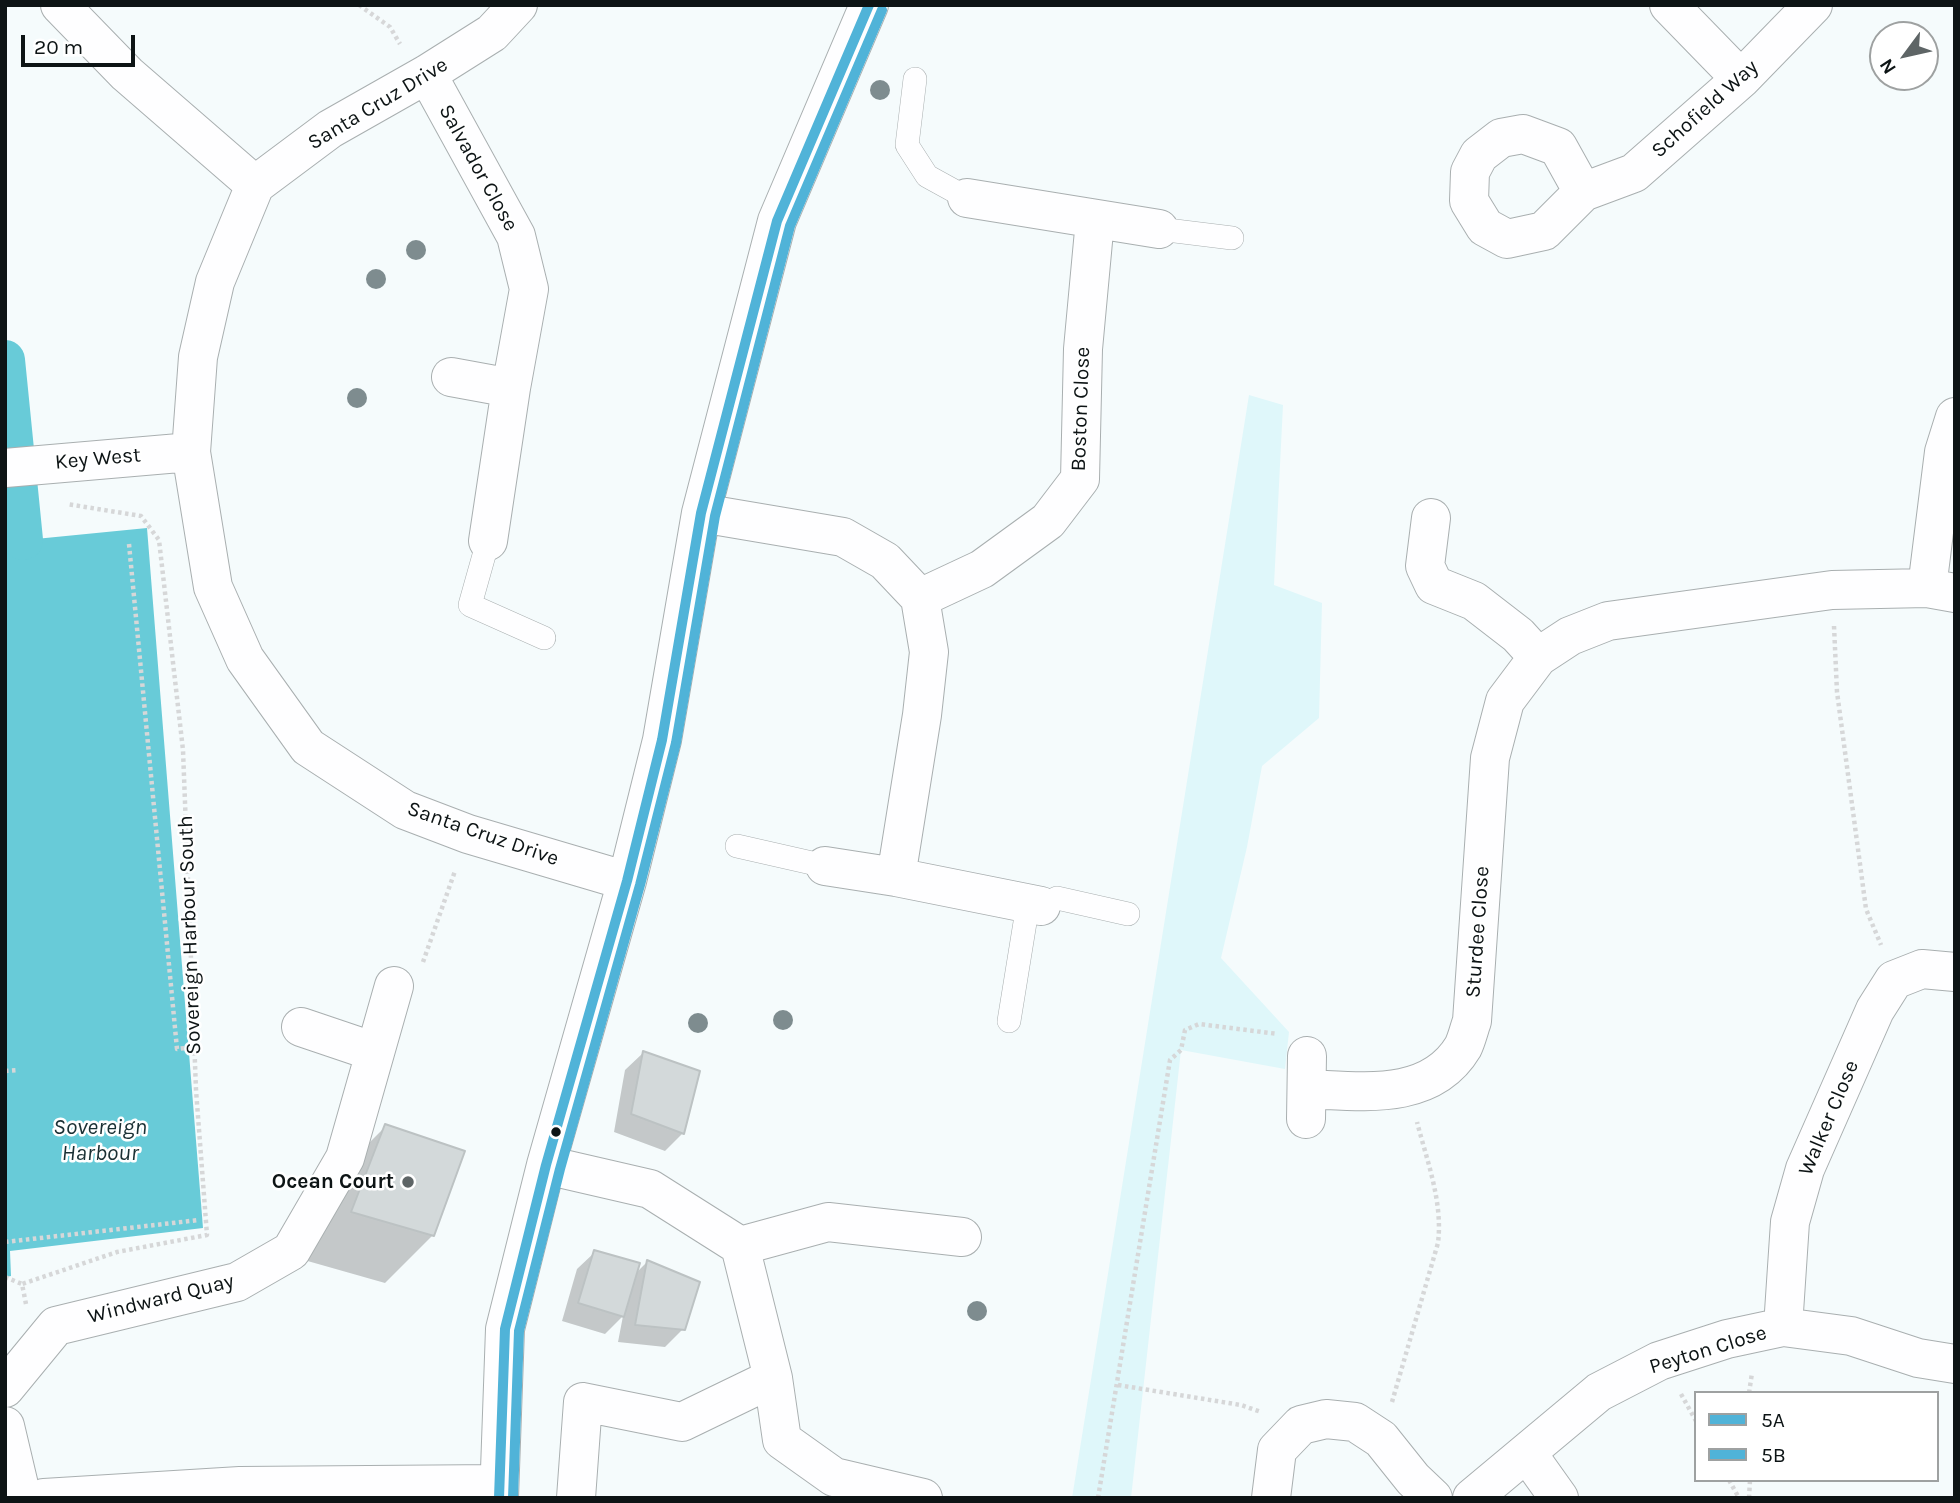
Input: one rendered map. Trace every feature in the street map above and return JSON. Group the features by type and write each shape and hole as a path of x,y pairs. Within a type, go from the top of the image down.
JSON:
{"street":[{"path":"60,5 127,74 255,185"},
{"name":"Santa Cruz Drive","path":"518,5 492,33 424,76 330,129 255,185 215,282 198,357 191,452 214,587 245,659 308,747 405,810 468,834 627,881"},
{"path":"44,1498 240,1492 499,1491 505,1329 546,1165 627,881 662,740 701,513 777,221 869,5"},
{"path":"1669,5 1741,79"},
{"name":"Schofield Way","path":"1583,192 1634,173 1741,79 1813,5"},
{"name":"Salvador Close","path":"424,76 516,236 529,289 488,541"},
{"path":"967,198 1159,229"},
{"name":"Boston Close","path":"920,598 982,569 1048,522 1080,479 1083,349 1096,220"},
{"path":"451,376 511,388"},
{"name":"Sturdee Close","path":"1307,1088 1379,1091 1409,1087 1433,1077 1450,1064 1464,1046 1472,1021 1490,758 1505,701 1538,657 1570,636 1608,621 1832,590 1941,590 1944,452 1955,417"},
{"name":"Key West","path":"19,466 191,452"},
{"path":"701,513 843,537 885,561 920,598 929,652 922,715 896,877"},
{"path":"1431,518 1425,566 1434,585 1474,601 1518,635 1538,657"},
{"path":"825,866 896,877 1035,905"},
{"path":"1894,980 1922,969 1955,972"},
{"name":"Walker Close","path":"1783,1327 1790,1222 1805,1169 1875,1010 1894,980"},
{"name":"Windward Quay","path":"5,1388 56,1326 237,1282 291,1251 345,1158 394,986"},
{"path":"301,1027 375,1052"},
{"path":"546,1165 650,1189 740,1246 773,1378 782,1440 834,1477 923,1498"},
{"path":"740,1246 828,1222 962,1237"},
{"name":"Peyton Close","path":"1472,1498 1599,1392 1659,1361 1727,1339 1783,1327 1851,1336 1918,1358 1955,1364"},
{"path":"576,1498 583,1402 682,1422 773,1378"},
{"path":"1271,1498 1277,1450 1301,1425 1326,1419 1354,1422 1381,1439 1413,1479 1433,1498"},
{"path":"5,1426 22,1498"},
{"path":"1527,1453 1559,1498"}],"lane":[{"path":"915,79 907,145 927,176 967,198"},
{"path":"1159,229 1232,238"},
{"path":"488,541 470,605 544,638"},
{"path":"737,846 825,866"},
{"path":"1009,1021 1035,905 1057,898 1128,914"}],"path":[{"path":"359,5 390,27 424,76"},
{"name":"Sovereign Harbour South","path":"22,1284 117,1252 207,1235 194,1047 183,750 159,540 141,516 63,503"},
{"path":"129,544 177,1049 194,1047"},
{"path":"1832,590 1837,692 1867,909 1894,980"},
{"path":"394,986 421,968 468,834"},
{"path":"1098,1498 1170,1060 1181,1050 1185,1030 1199,1024 1280,1034 1307,1088"},
{"path":"5,1071 19,1070"},
{"path":"1381,1439 1438,1243 1440,1224 1437,1199 1409,1087"},
{"path":"5,1242 199,1220"},
{"path":"5,1277 22,1284 34,1353"},
{"path":"1118,1385 1241,1405 1301,1425"},
{"path":"1730,1482 1739,1498"}],"shaded area":[{"path":"1249,395 1283,405 1274,585 1322,603 1319,718 1262,766 1247,847 1221,958 1289,1032 1285,1069 1181,1050 1131,1498 1072,1498"}],"water":[{"name":"Sovereign Harbour","path":"147,528 203,1228 10,1251 11,1276 5,1277 5,542"}],"building":[{"path":"643,1051 700,1071 684,1134 631,1114"},
{"name":"Ocean Court","path":"385,1124 465,1151 434,1236 351,1212"},
{"path":"594,1250 640,1263 624,1317 578,1303"},
{"path":"647,1260 700,1282 685,1330 635,1325"}],"waterway":[{"path":"5,360 23,540"}],"transit line":[{"name":"5A","path":"499,1498 505,1329 546,1165 627,881 662,740 701,513 777,221 869,5"},
{"name":"5B","path":"513,1498 519,1331 560,1169 640,885 676,743 715,516 790,226 882,10"}],"place":[{"name":"Ocean Court","path":"408,1182"}]}
